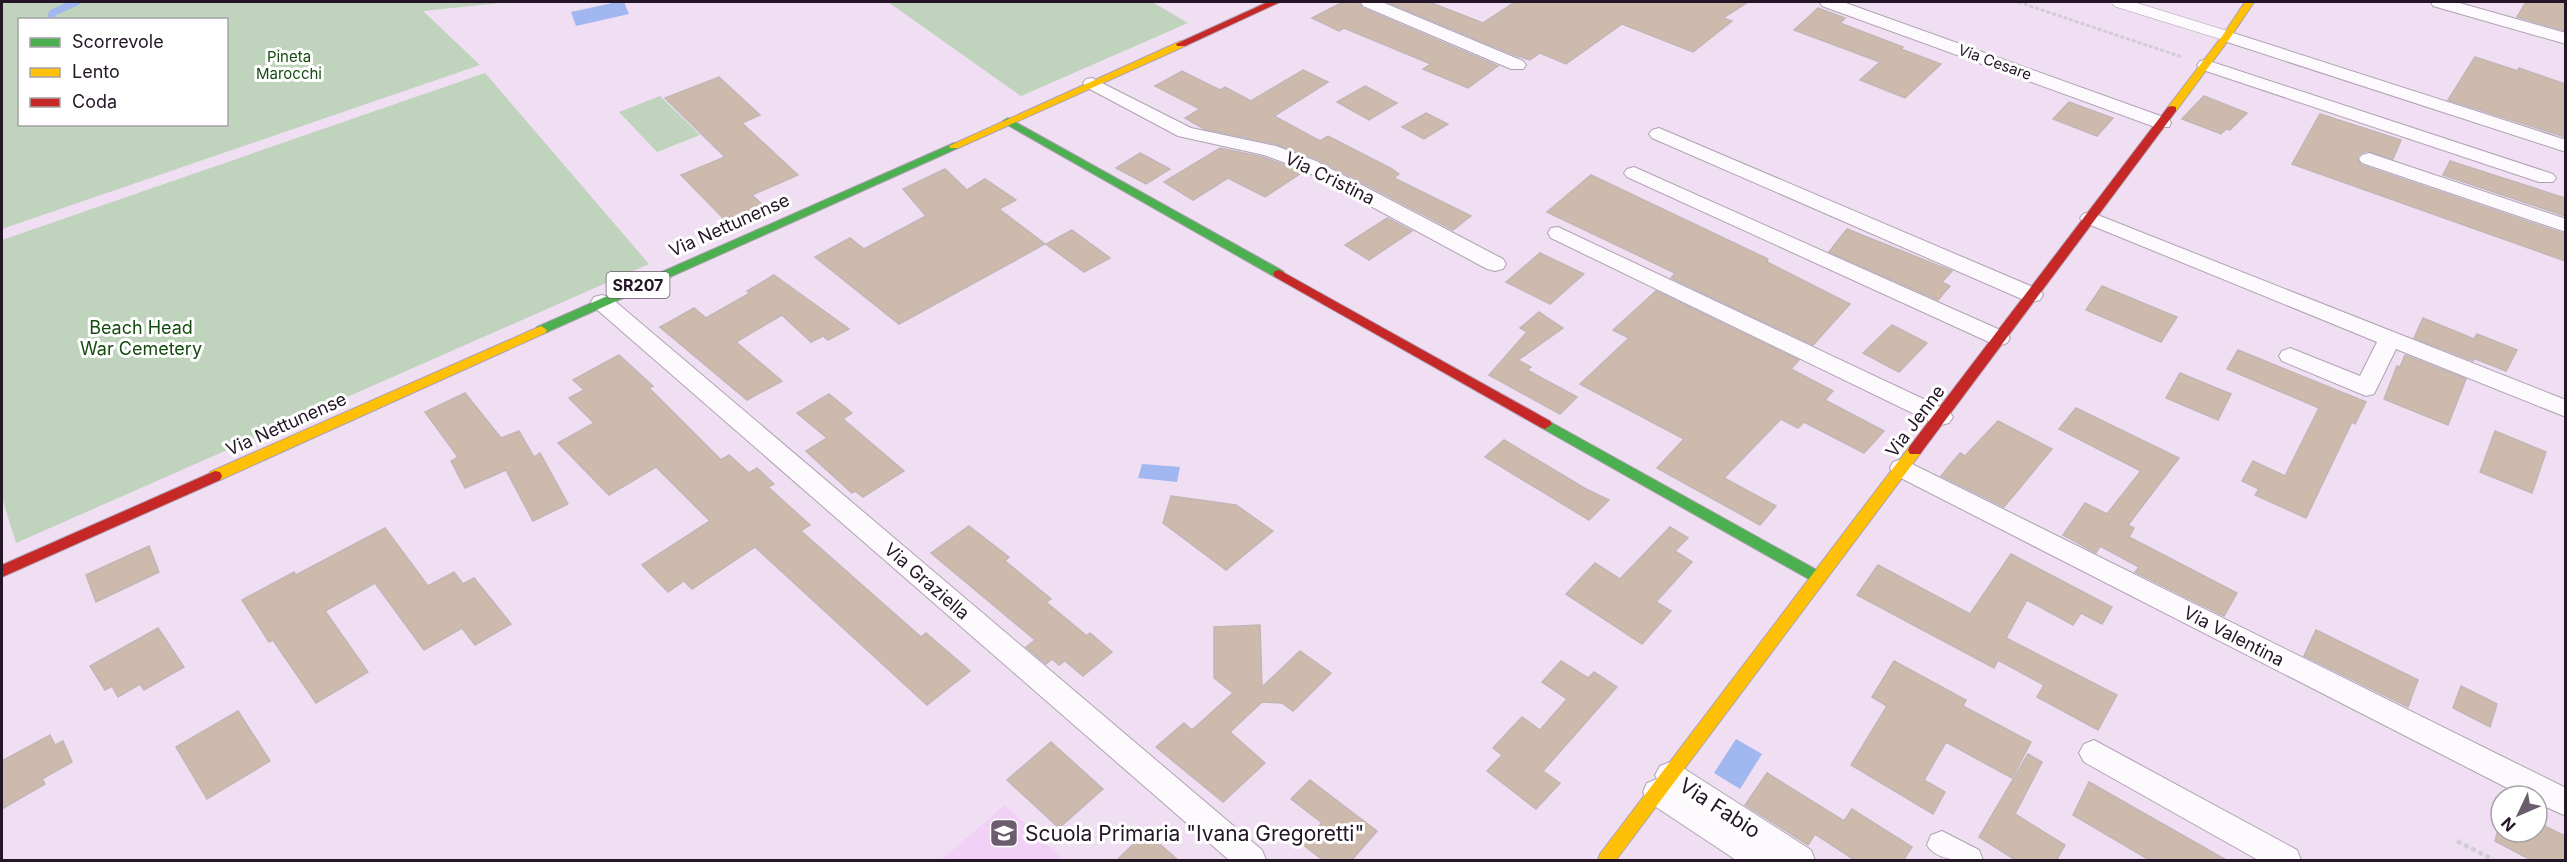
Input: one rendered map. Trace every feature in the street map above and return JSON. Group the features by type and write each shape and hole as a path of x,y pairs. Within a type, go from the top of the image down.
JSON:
{"street":[{"name":"Via Nettunense","path":"2,571 1275,2"},
{"path":"1369,2 1517,65"},
{"name":"Via Cesare","path":"1828,2 2162,123"},
{"name":"Via Jenne","path":"1606,861 2206,65 2249,2"},
{"path":"2439,2 2565,39"},
{"path":"2227,36 2565,146"},
{"path":"2206,65 2546,178"},
{"name":"Via Cristina","path":"1092,83 1185,132 1269,150 1309,165 1495,264"},
{"path":"1008,121 1819,579"},
{"path":"1659,134 2032,295"},
{"path":"2369,159 2565,226"},
{"path":"1634,173 1999,338"},
{"path":"2090,218 2565,409"},
{"path":"1558,233 1941,417"},
{"name":"Via Graziella","path":"602,302 1251,861"},
{"path":"2290,356 2366,388 2389,339"},
{"name":"Via Valentina","path":"1902,468 2565,803"},
{"path":"2094,753 2286,861"},
{"path":"1664,784 1761,861"},
{"name":"Via Fabio","path":"1664,784 1800,861"},
{"path":"1942,845 1968,861"}],"lane":[{"path":"2117,2 2227,36"}],"path":[{"path":"2018,2 2206,65"},
{"path":"2457,841 2494,861"}],"shaded area":[{"name":"Scuola Primaria \"Ivana Gregoretti\"","path":"1005,805 1064,860 941,860"}],"green space":[{"name":"Pineta Marocchi","path":"2,2 510,2 423,11 480,65 2,229"},
{"path":"888,2 1152,2 1188,23 1021,96"},
{"name":"Beach Head War Cemetery","path":"485,73 649,264 16,543 2,498 2,240"},
{"path":"660,96 700,135 657,152 619,112"}],"water":[{"path":"624,2 629,14 576,26 571,12"},
{"path":"1142,464 1180,467 1177,482 1138,478"},
{"path":"1736,739 1762,754 1740,789 1714,773"}],"building":[{"path":"1343,2 1359,2 1362,8 1498,66 1468,88 1423,69 1431,64 1344,28 1339,31 1312,18"},
{"path":"1387,2 1429,2 1483,23 1515,2 1748,2 1723,18 1732,21 1693,52 1622,24 1566,64 1540,53 1530,60 1514,55"},
{"path":"2526,2 2565,2 2565,31 2517,17"},
{"path":"1818,8 1845,18 1840,23 1941,64 1905,98 1860,80 1880,62 1794,30"},
{"path":"2475,57 2518,71 2519,68 2565,84 2565,137 2448,100"},
{"path":"1303,70 1328,82 1274,116 1320,141 1328,136 1392,169 1399,174 1394,178 1471,216 1453,230 1317,159 1276,144 1204,129 1185,118 1200,109 1155,86 1182,71 1220,90 1225,87 1251,101"},
{"path":"719,77 760,115 742,123 798,175 752,195 765,207 728,223 681,175 725,157 665,98"},
{"path":"1365,86 1397,103 1369,120 1337,102"},
{"path":"2204,96 2247,113 2230,130 2226,129 2221,134 2182,119"},
{"path":"2069,102 2113,118 2097,136 2053,119"},
{"path":"1426,113 1448,124 1424,139 1402,127"},
{"path":"2320,114 2401,140 2393,159 2368,151 2361,153 2357,158 2361,165 2565,234 2565,261 2292,164"},
{"path":"1220,148 1263,157 1303,172 1265,197 1228,178 1193,200 1164,182"},
{"path":"1140,153 1170,169 1146,184 1116,168"},
{"path":"2450,161 2565,198 2565,216 2443,175"},
{"path":"945,169 967,190 985,179 1016,200 999,209 1045,244 899,324 815,257 850,238 864,249 926,216 903,189"},
{"path":"1591,175 1768,259 1767,262 1850,304 1813,345 1671,278 1675,273 1547,212"},
{"path":"1387,218 1412,231 1369,260 1345,245"},
{"path":"1847,229 1952,271 1942,282 1950,286 1938,300 1829,252"},
{"path":"1072,230 1110,258 1084,272 1046,244"},
{"path":"1540,253 1584,274 1550,304 1506,282"},
{"path":"774,275 849,329 828,340 823,336 811,342 782,315 736,342 782,381 747,400 660,327 694,308 706,318 750,293 747,291"},
{"path":"2102,286 2177,317 2161,342 2086,310"},
{"path":"1656,291 1799,360 1791,369 1833,391 1825,400 1884,431 1864,453 1804,422 1798,428 1781,419 1724,478 1776,506 1760,525 1657,468 1684,439 1580,384 1629,338 1613,330"},
{"path":"1539,312 1563,328 1518,360 1531,367 1527,370 1577,397 1560,414 1489,375 1527,332 1520,328"},
{"path":"2423,318 2474,339 2477,334 2517,350 2506,371 2473,358 2473,361 2414,338"},
{"path":"1892,325 1927,343 1899,372 1863,353"},
{"path":"2238,350 2366,402 2355,424 2352,422 2306,518 2255,495 2259,489 2242,481 2253,461 2285,476 2319,408 2227,369"},
{"path":"619,355 653,386 649,388 721,460 729,455 749,473 757,468 774,484 768,487 810,525 801,531 921,637 926,633 970,671 927,705 755,547 692,589 684,581 668,592 642,565 710,521 656,467 609,495 558,443 594,423 569,398 584,390 573,380"},
{"path":"2405,355 2466,379 2448,425 2384,399 2397,366 2400,367"},
{"path":"2180,373 2231,394 2218,420 2166,398"},
{"path":"465,393 501,438 519,431 534,457 540,453 568,504 533,521 506,470 465,488 451,461 458,457 425,412"},
{"path":"829,394 852,413 843,419 904,471 863,497 855,491 852,493 806,451 827,438 797,413"},
{"path":"2076,408 2179,458 2128,525 2134,528 2129,537 2237,593 2224,616 2135,572 2139,567 2100,546 2096,553 2063,535 2085,503 2107,514 2141,471 2059,429"},
{"path":"1998,421 2052,449 2004,507 1941,476 1960,453 1965,456"},
{"path":"2495,431 2546,452 2532,493 2480,472"},
{"path":"1504,440 1586,489 1609,500 1589,520 1485,457"},
{"path":"1171,496 1236,505 1273,531 1226,570 1163,523"},
{"path":"969,526 1009,557 1005,561 1051,599 1046,602 1087,636 1090,633 1112,652 1083,676 1065,661 1059,665 1052,659 1046,664 1026,647 1035,640 931,553"},
{"path":"1670,527 1688,538 1675,551 1692,562 1656,602 1671,611 1642,644 1566,594 1595,563 1620,579"},
{"path":"385,528 428,586 454,572 463,584 474,578 511,624 475,645 462,628 424,650 375,583 325,611 368,672 316,703 273,640 269,642 242,600 294,572 296,575"},
{"path":"149,546 159,572 96,602 86,575"},
{"path":"2011,554 2112,607 2102,624 2081,613 2073,625 2027,600 2006,638 2117,695 2098,730 2037,697 2044,685 1998,660 1994,668 1857,595 1878,565 1970,614"},
{"path":"1260,625 1262,687 1300,651 1331,673 1293,711 1282,703 1262,702 1230,732 1265,763 1223,802 1156,747 1184,723 1192,730 1233,693 1214,678 1214,627"},
{"path":"158,628 184,667 144,690 140,684 118,697 112,686 105,690 90,666"},
{"path":"2316,630 2418,680 2408,707 2304,656"},
{"path":"1561,661 1588,678 1594,672 1617,687 1543,771 1560,783 1536,809 1487,771 1502,755 1493,748 1522,717 1540,730 1567,699 1542,682"},
{"path":"1894,661 1966,700 1963,706 2031,742 2012,778 1946,742 1924,780 1945,792 1933,814 1851,765 1887,706 1872,697"},
{"path":"2461,686 2497,704 2490,727 2453,708"},
{"path":"238,711 270,761 207,799 176,747"},
{"path":"50,735 55,745 63,741 72,762 42,779 45,784 2,809 2,761"},
{"path":"1051,742 1103,789 1059,828 1007,780"},
{"path":"2028,754 2042,762 2015,814 2065,845 2056,861 2017,861 1979,837"},
{"path":"1767,773 1844,821 1852,809 1912,847 1903,861 1856,861 1815,834 1808,845 1745,805"},
{"path":"1310,780 1377,831 1351,861 1324,861 1302,844 1322,823 1291,799"},
{"path":"2089,782 2228,861 2151,861 2073,815"},
{"path":"2549,828 2565,836 2565,861 2533,861 2501,844 2549,844"},
{"path":"1146,832 1179,861 1116,861"}],"waterway":[{"path":"51,18 52,13 77,2"}],"traffic: fast":[{"path":"1008,121 1279,274"},
{"path":"541,330 954,146"},
{"path":"1545,424 1819,578"}],"traffic: slow":[{"path":"2172,109 2227,36 2249,2"},
{"path":"954,146 1181,44"},
{"path":"215,476 541,330"},
{"path":"1606,860 1915,450"}],"traffic: jam":[{"path":"1181,44 1275,2"},
{"path":"1915,450 2172,109"},
{"path":"1279,274 1545,424"},
{"path":"2,571 215,476"}],"place":[{"name":"Scuola Primaria \"Ivana Gregoretti\"","path":"1004,833"}]}
